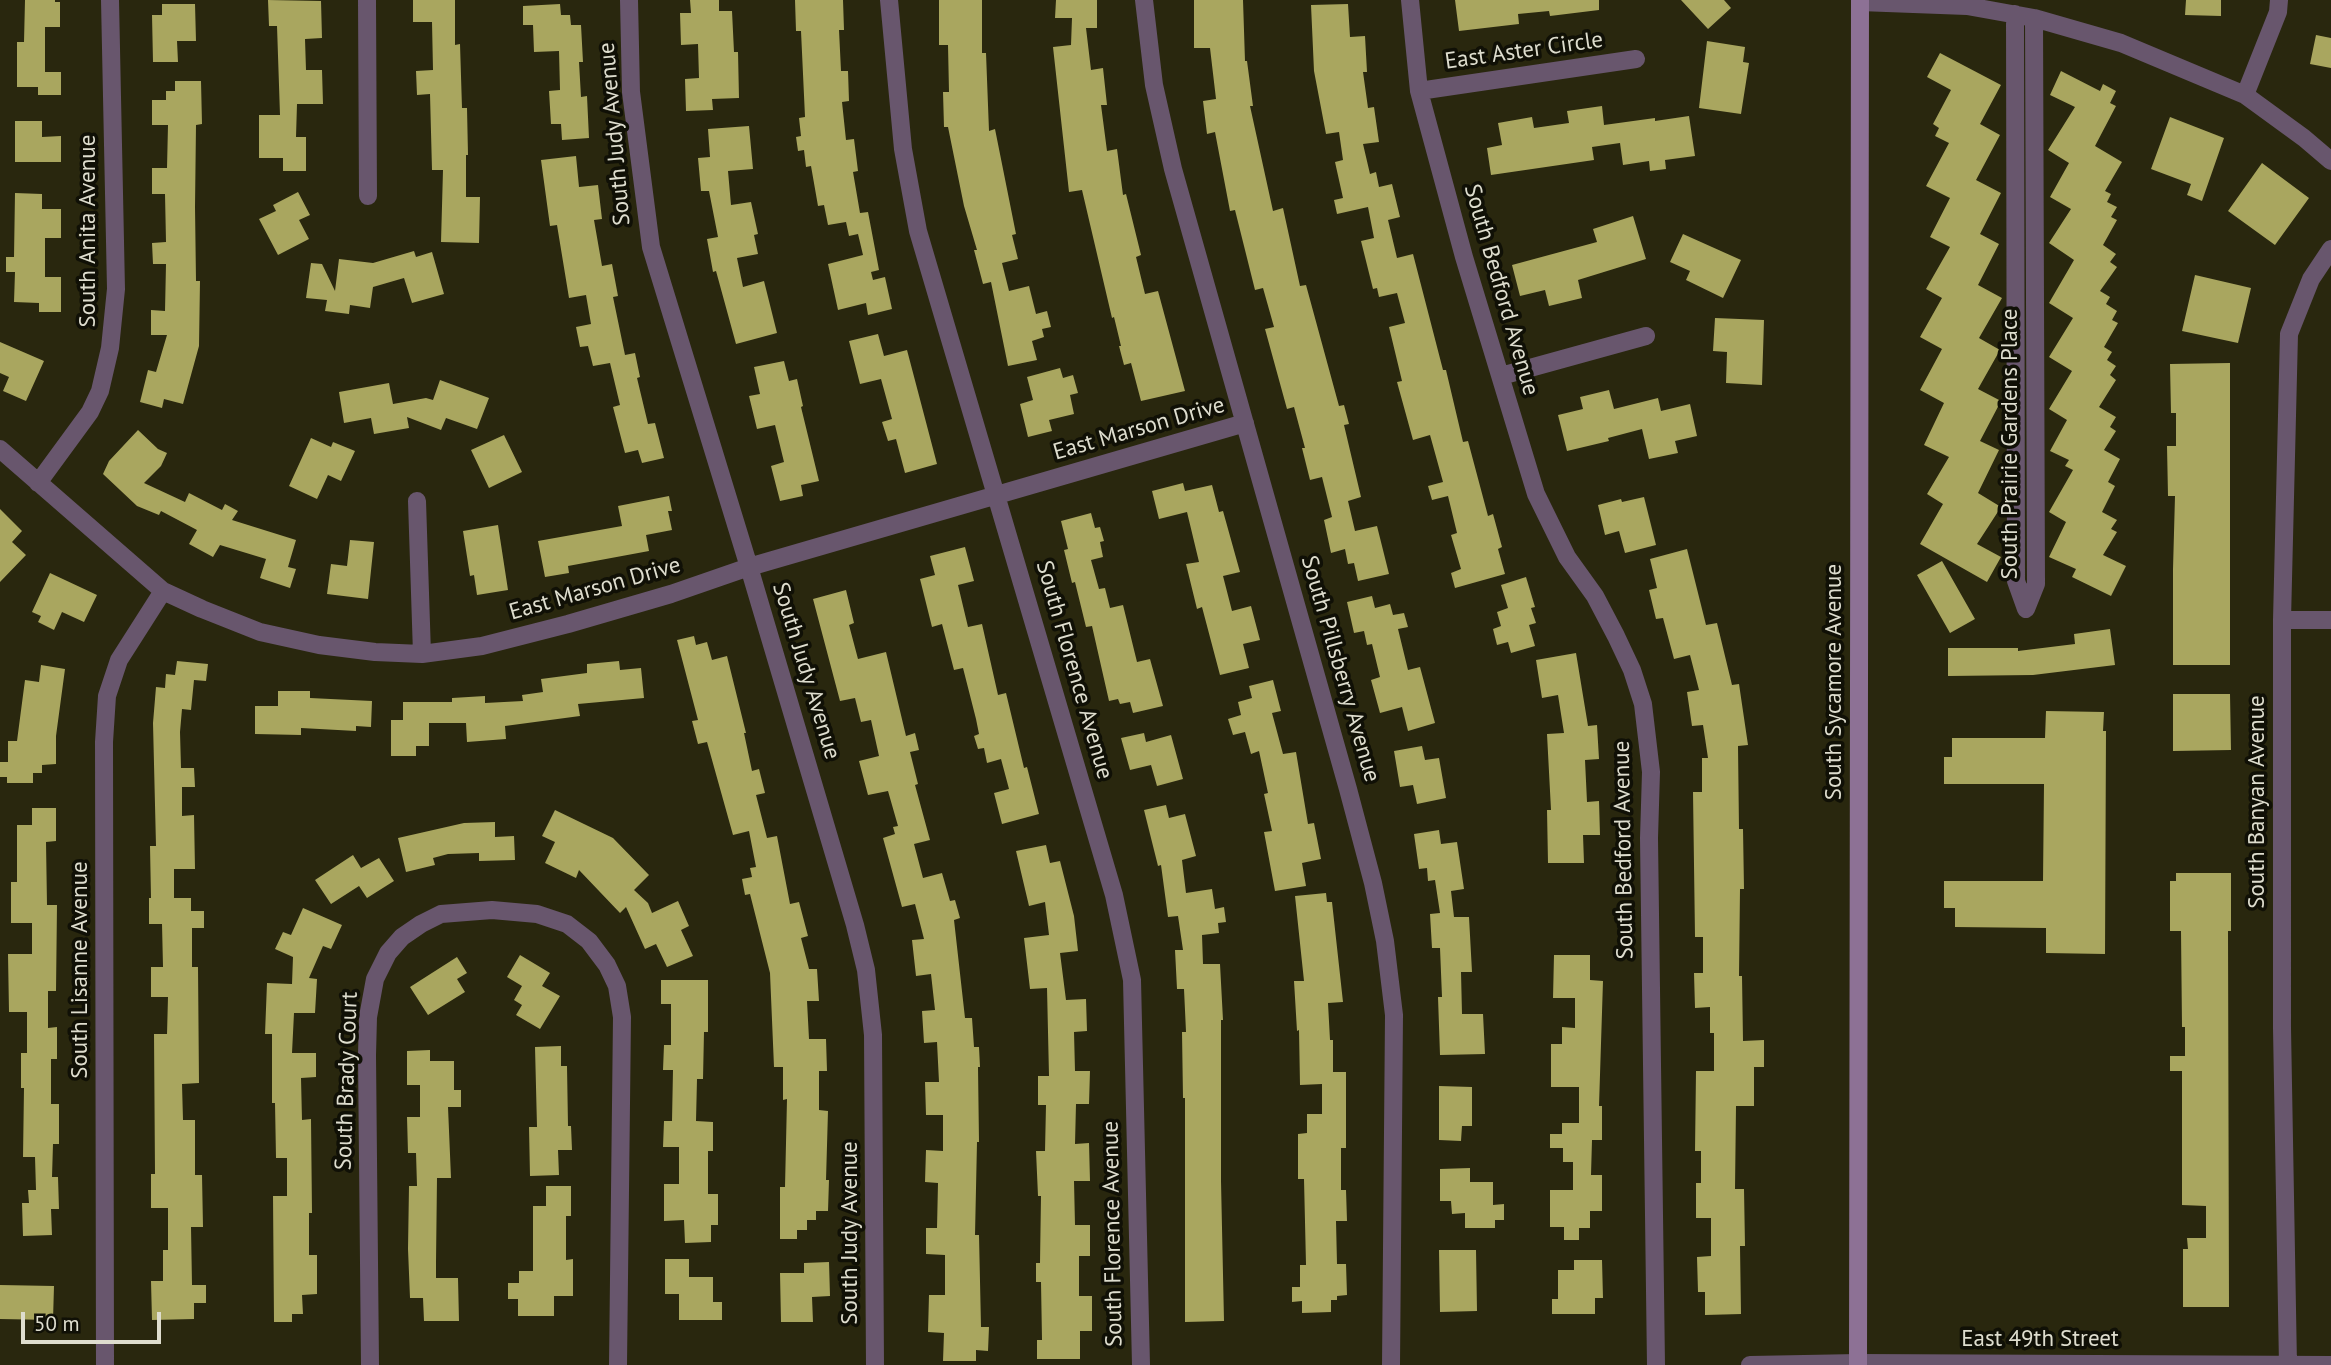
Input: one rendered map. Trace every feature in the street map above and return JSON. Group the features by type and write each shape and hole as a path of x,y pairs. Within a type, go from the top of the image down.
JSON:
{"main road":[{"name":"South Sycamore Avenue","path":"1858,1364 1860,1"}],"street":[{"name":"South Anita Avenue","path":"38,483 90,412 100,391 110,348 116,289 110,0"},
{"path":"367,0 368,196"},
{"name":"South Judy Avenue","path":"629,0 631,92 651,247 749,567 866,970 873,1035 875,1365"},
{"name":"South Florence Avenue","path":"889,0 903,149 918,230 1115,895 1132,980 1141,1365"},
{"name":"South Pillsberry Avenue","path":"1144,0 1154,85 1172,169 1349,789 1385,941 1395,1040 1391,1365"},
{"name":"South Bedford Avenue","path":"1410,0 1419,90 1464,257 1536,494 1567,557 1595,596 1616,636 1632,670 1643,704 1651,772 1649,838 1656,1365"},
{"path":"2245,95 2278,12 2279,0"},
{"path":"1860,1 1967,6 2034,18 2121,43 2245,95 2331,161"},
{"name":"South Prairie Gardens Place","path":"2015,14 2016,581 2026,609 2036,584 2034,18"},
{"name":"East Aster Circle","path":"1419,90 1636,59"},
{"name":"South Banyan Avenue","path":"2288,1365 2282,1028 2282,620 2289,334 2311,279 2331,248"},
{"path":"1501,376 1646,336"},
{"name":"East Marson Drive","path":"0,449 163,591 260,632 319,645 422,654 482,646 568,624 671,594 749,567 1245,423"},
{"path":"417,500 422,654"},
{"name":"South Lisanne Avenue","path":"105,1365 104,742 107,696 119,660 163,591"},
{"path":"2282,620 2331,620"},
{"name":"South Brady Court","path":"370,1365 367,1055 368,1017 375,979 388,953 402,937 421,924 441,914 492,910 537,914 567,924 589,941 607,965 617,986 622,1017 618,1365"},
{"name":"East 49th Street","path":"1750,1365 2331,1365"}],"building":[{"path":"25,0 60,2 60,27 45,27 45,72 61,72 61,95 38,95 38,87 17,87 17,42 24,42"},
{"path":"268,0 321,1 322,38 305,39 306,70 322,70 323,104 297,104 296,137 306,137 306,171 283,171 283,158 259,158 259,115 280,115 277,26 269,26"},
{"path":"413,0 455,0 455,45 460,44 462,108 467,108 466,197 480,197 479,243 441,242 443,170 432,170 430,94 417,95 416,71 433,70 432,22 413,22"},
{"path":"690,0 719,0 719,11 732,11 734,52 738,52 739,98 712,99 713,110 686,111 685,79 699,78 698,44 681,45 680,13 691,13"},
{"path":"795,0 843,0 844,30 839,30 841,71 848,71 849,101 842,102 846,140 854,139 858,171 853,172 860,213 868,212 879,270 871,272 873,280 885,277 892,309 868,315 866,303 838,310 828,264 863,255 858,234 849,236 846,222 828,225 824,205 818,206 811,166 806,167 804,150 798,151 796,137 801,136 799,118 805,117 801,31 796,31"},
{"path":"939,0 982,0 982,53 986,53 989,131 995,129 1016,234 1012,235 1018,259 1002,263 1009,291 1029,286 1036,314 1047,311 1051,327 1042,329 1044,337 1032,341 1037,360 1008,366 991,282 983,284 948,127 944,127 943,92 949,92 948,45 939,45"},
{"path":"1056,0 1097,0 1097,28 1086,28 1091,70 1103,68 1107,105 1101,105 1107,151 1117,149 1123,195 1126,194 1141,255 1136,257 1145,294 1158,291 1185,391 1141,401 1131,363 1124,365 1082,190 1069,192 1053,47 1071,45 1072,18 1055,18"},
{"path":"1194,0 1243,0 1245,61 1253,106 1250,106 1273,211 1283,208 1300,286 1306,285 1339,406 1344,405 1349,424 1344,425 1361,497 1348,501 1355,531 1377,526 1389,574 1358,581 1354,563 1348,564 1345,549 1331,553 1324,520 1332,517 1322,477 1310,480 1294,407 1287,409 1265,329 1274,327 1263,288 1255,290 1235,210 1230,211 1215,132 1207,134 1203,101 1216,99 1210,48 1194,48"},
{"path":"1455,0 1599,0 1599,10 1550,16 1549,11 1518,14 1519,24 1459,31"},
{"path":"1681,0 1724,0 1731,8 1708,29"},
{"path":"2186,0 2221,0 2221,16 2185,15"},
{"path":"162,4 195,4 196,41 177,41 178,62 153,62 152,15 162,15"},
{"path":"560,4 561,15 570,15 571,25 581,25 581,97 587,96 589,138 562,140 561,124 551,124 549,91 560,90 559,51 534,52 533,25 523,25 523,6"},
{"path":"1348,4 1350,37 1365,36 1367,72 1363,72 1368,108 1374,107 1379,142 1363,144 1370,174 1376,172 1379,187 1392,184 1400,217 1388,220 1397,258 1413,254 1463,442 1468,441 1488,516 1493,514 1502,547 1498,549 1505,574 1455,588 1451,573 1461,569 1451,535 1457,533 1448,496 1432,500 1428,486 1443,482 1430,435 1413,440 1397,382 1402,381 1389,327 1405,323 1397,293 1379,297 1377,288 1373,289 1361,241 1374,238 1368,207 1337,214 1334,200 1343,198 1335,162 1343,160 1339,132 1326,134 1314,71 1311,5"},
{"path":"2316,35 2331,38 2331,68 2310,64"},
{"path":"1707,41 1745,47 1743,62 1749,63 1741,114 1699,108"},
{"path":"1940,53 2001,85 1980,124 2000,135 1976,180 2001,193 1980,234 1999,244 1978,285 2002,298 1979,338 2000,350 1978,389 2001,401 1980,441 1999,450 1978,493 2001,507 1977,544 2001,557 1987,582 1920,544 1943,504 1927,494 1949,457 1924,445 1944,403 1920,390 1942,349 1920,337 1942,298 1926,289 1950,247 1930,237 1950,198 1926,186 1949,143 1935,136 1939,128 1933,124 1951,90 1927,77"},
{"path":"2061,71 2100,91 2103,84 2116,91 2110,103 2116,106 2095,146 2122,162 2105,191 2111,194 2107,202 2117,207 2111,217 2117,220 2103,245 2116,254 2110,262 2117,267 2100,291 2110,297 2106,304 2117,311 2112,320 2118,323 2104,347 2112,352 2107,360 2116,366 2110,375 2116,380 2099,407 2116,417 2110,427 2116,431 2104,450 2120,459 2108,482 2115,486 2102,512 2117,520 2111,529 2117,532 2103,555 2126,566 2111,596 2072,577 2076,569 2049,557 2066,522 2049,512 2073,470 2065,466 2069,460 2050,451 2067,420 2049,409 2072,371 2049,357 2073,318 2049,303 2074,260 2049,243 2071,209 2050,197 2069,163 2048,150 2075,107 2050,95"},
{"path":"175,81 201,81 202,124 196,125 195,207 196,281 200,281 199,346 183,404 164,399 162,408 140,402 148,370 156,372 167,335 151,335 151,310 165,311 166,264 153,264 152,243 166,242 165,194 152,194 152,168 167,168 168,125 152,125 152,100 166,100 166,91 175,91"},
{"path":"1602,106 1604,125 1689,116 1695,156 1665,160 1666,169 1650,171 1649,161 1623,165 1620,143 1592,147 1594,160 1491,175 1487,148 1502,145 1498,123 1532,117 1534,128 1569,123 1567,111"},
{"path":"2170,117 2224,138 2202,201 2187,195 2191,184 2151,169"},
{"path":"15,121 42,121 42,137 61,136 61,162 15,162"},
{"path":"749,126 753,169 728,171 731,205 751,202 758,234 754,235 758,254 737,258 743,287 764,281 777,333 736,344 716,271 713,272 707,239 718,237 709,191 701,191 698,158 710,157 708,129"},
{"path":"576,156 579,187 598,185 602,219 594,220 602,266 612,264 618,296 613,297 625,355 635,353 640,377 637,378 648,424 655,423 664,458 642,463 638,450 625,453 613,407 620,405 610,363 593,366 588,346 580,347 576,327 591,324 586,295 569,298 557,225 550,226 541,160"},
{"path":"2262,163 2309,198 2275,245 2228,211"},
{"path":"298,192 310,215 299,220 309,239 278,255 259,219 276,211 273,205"},
{"path":"15,193 42,194 42,209 61,209 61,238 45,238 45,277 61,277 61,312 39,312 39,303 14,302 15,272 6,272 6,257 14,257"},
{"path":"1633,216 1646,259 1578,280 1582,298 1549,306 1545,290 1520,296 1512,265 1597,242 1593,229"},
{"path":"1683,234 1741,260 1723,298 1686,280 1690,271 1670,262"},
{"path":"414,251 416,257 432,252 444,294 412,303 404,278 373,287 370,308 350,305 349,314 325,311 327,300 306,298 311,263 322,264 335,291 339,259 373,263"},
{"path":"2195,275 2251,288 2238,343 2182,331"},
{"path":"1715,318 1764,320 1762,385 1726,383 1727,352 1713,351"},
{"path":"878,334 884,356 907,350 937,464 905,473 896,439 888,441 882,422 892,419 881,379 860,384 849,341"},
{"path":"0,342 44,361 26,401 3,391 9,377 0,373"},
{"path":"784,361 789,381 797,379 819,481 801,485 803,496 780,501 771,466 784,462 775,425 757,429 749,396 760,394 754,367"},
{"path":"2230,363 2230,665 2173,665 2175,496 2168,496 2167,446 2176,446 2176,413 2171,413 2170,364"},
{"path":"1060,368 1063,378 1073,375 1078,393 1070,395 1074,414 1049,420 1052,431 1028,437 1020,404 1033,400 1027,377"},
{"path":"440,380 489,398 477,429 446,418 441,430 407,417 409,428 374,434 371,418 344,423 339,392 389,383 393,404 426,398 433,400"},
{"path":"1609,390 1614,409 1658,398 1661,411 1690,404 1697,436 1675,441 1678,453 1649,459 1642,429 1608,438 1609,441 1567,451 1558,415 1583,409 1580,397"},
{"path":"138,430 158,449 167,453 161,466 144,483 185,502 189,493 222,510 225,504 238,511 232,520 296,540 288,567 296,569 290,588 260,578 266,559 220,545 213,557 189,544 197,530 161,511 159,515 137,506 103,474 109,461"},
{"path":"504,435 522,472 489,488 471,450"},
{"path":"311,438 331,447 333,442 355,451 341,481 328,475 317,499 289,486"},
{"path":"1183,483 1185,491 1212,485 1219,512 1223,511 1240,572 1223,576 1232,611 1251,606 1260,640 1243,644 1249,668 1220,675 1202,607 1197,609 1186,564 1199,562 1187,512 1159,519 1152,491"},
{"path":"669,496 672,511 668,511 672,530 646,535 649,551 568,566 569,573 545,577 538,541 622,526 618,506"},
{"path":"1644,497 1656,545 1625,553 1619,531 1605,535 1598,505"},
{"path":"0,509 22,531 12,542 26,555 0,582"},
{"path":"1091,513 1095,528 1100,527 1104,541 1100,542 1103,557 1091,560 1099,589 1105,588 1110,608 1123,605 1137,662 1150,659 1163,706 1133,713 1130,702 1120,704 1118,699 1109,701 1092,626 1086,627 1075,582 1072,583 1064,550 1068,549 1061,521"},
{"path":"498,525 508,590 477,595 474,575 470,576 463,531"},
{"path":"350,540 374,542 368,599 327,594 331,564 347,566"},
{"path":"965,547 974,581 958,585 968,627 982,624 998,695 1006,693 1024,768 1027,767 1039,814 1002,824 994,793 1009,789 1001,759 987,763 984,748 978,749 974,736 979,734 963,668 954,670 942,624 932,627 920,579 935,575 930,556"},
{"path":"1687,549 1706,625 1717,623 1732,685 1739,684 1748,745 1738,746 1739,829 1743,829 1744,889 1740,889 1739,976 1742,976 1743,1041 1764,1040 1764,1067 1754,1067 1754,1106 1736,1106 1735,1189 1744,1189 1745,1246 1740,1246 1741,1314 1705,1315 1705,1292 1698,1292 1697,1257 1711,1256 1711,1218 1696,1218 1696,1183 1701,1183 1701,1151 1695,1151 1696,1071 1714,1071 1714,1033 1710,1033 1710,1007 1695,1008 1694,973 1703,973 1703,937 1695,937 1693,792 1702,792 1702,758 1708,758 1703,725 1692,726 1687,692 1699,690 1690,655 1674,659 1663,618 1656,619 1649,590 1657,588 1650,559"},
{"path":"1942,561 1975,619 1950,633 1917,575"},
{"path":"50,573 97,595 84,622 62,612 54,630 38,622 41,616 32,612"},
{"path":"1526,577 1535,607 1531,608 1536,623 1529,625 1535,646 1511,653 1508,642 1497,645 1493,629 1501,626 1497,612 1508,608 1501,585"},
{"path":"846,590 854,623 849,625 858,659 886,652 906,736 915,733 919,750 910,752 918,784 915,785 930,840 914,844 923,878 942,873 950,901 955,900 960,918 954,920 965,1018 972,1018 974,1047 979,1047 980,1067 975,1235 979,1235 981,1327 989,1327 988,1351 976,1350 976,1361 943,1361 944,1333 928,1332 929,1295 945,1295 945,1255 926,1254 926,1228 937,1228 938,1183 925,1182 926,1150 943,1151 943,1115 926,1115 925,1082 939,1082 937,1042 924,1043 922,1011 935,1010 931,974 916,976 912,940 924,939 915,904 902,907 883,838 895,834 893,827 898,826 888,791 868,795 859,761 879,756 871,720 861,722 855,698 840,701 813,599"},
{"path":"1372,596 1375,608 1390,604 1393,615 1404,613 1408,627 1398,629 1408,670 1420,667 1435,723 1408,731 1402,707 1380,713 1371,680 1380,677 1372,644 1367,645 1364,631 1354,633 1347,602"},
{"path":"2110,629 2115,665 2033,675 1948,676 1948,648 2018,648 2018,651 2075,644 2074,634"},
{"path":"694,636 696,645 707,642 712,660 727,656 746,733 752,771 759,769 765,793 756,795 767,838 777,836 790,904 799,902 808,936 801,938 809,969 817,969 819,1001 807,1001 809,1039 826,1039 827,1071 819,1071 819,1110 828,1111 828,1211 816,1211 816,1220 807,1220 807,1230 797,1230 797,1239 780,1239 780,1187 785,1187 787,1099 783,1100 783,1067 774,1067 770,973 750,894 745,895 742,879 752,877 750,868 756,867 749,831 733,835 707,742 698,744 692,721 698,720 677,640"},
{"path":"1576,653 1588,726 1597,725 1599,759 1585,760 1587,802 1599,801 1600,835 1583,835 1584,863 1548,863 1547,810 1551,810 1547,734 1564,733 1558,695 1542,698 1536,660"},
{"path":"177,661 208,664 206,681 194,680 191,710 182,709 180,732 181,768 194,768 195,787 182,787 182,816 194,815 195,869 174,869 174,898 191,898 191,911 204,911 204,928 192,928 192,967 198,967 199,1083 182,1084 183,1120 195,1120 195,1175 202,1175 203,1227 191,1227 192,1285 206,1285 206,1303 194,1303 194,1319 152,1320 151,1281 163,1281 163,1250 168,1250 168,1208 151,1208 151,1174 155,1174 154,1034 167,1034 168,997 151,997 151,967 163,967 162,924 149,924 150,846 156,846 153,723 156,687 165,688 166,674 175,675"},
{"path":"619,661 620,670 641,668 644,698 578,704 580,716 505,726 506,739 467,742 466,723 429,723 429,746 416,746 416,756 391,756 391,720 403,720 403,702 452,702 452,698 485,696 485,703 523,701 522,695 543,692 541,679 587,673 587,664"},
{"path":"41,665 65,669 56,736 56,764 42,765 42,773 33,773 33,783 7,783 7,777 0,777 0,762 8,762 8,741 17,741 25,680 39,682"},
{"path":"1273,680 1281,711 1272,713 1283,754 1296,752 1308,824 1314,823 1321,859 1302,863 1306,886 1275,891 1264,832 1272,831 1264,794 1268,793 1259,751 1251,754 1245,732 1233,735 1228,719 1241,715 1238,702 1252,698 1249,686"},
{"path":"278,691 310,691 310,698 372,701 371,727 356,726 356,731 301,728 301,735 255,734 255,706 278,706"},
{"path":"2173,694 2230,694 2231,750 2173,751"},
{"path":"2046,711 2104,712 2105,954 2046,953 2046,928 1955,927 1955,908 1944,908 1944,881 2043,881 2044,784 1944,784 1944,757 1952,757 1952,738 2045,738"},
{"path":"1144,733 1146,742 1171,735 1183,779 1157,786 1151,765 1130,770 1121,738"},
{"path":"1422,746 1425,760 1439,758 1446,798 1417,804 1413,785 1400,787 1394,751"},
{"path":"1166,805 1169,818 1185,814 1196,856 1182,860 1186,893 1212,889 1215,909 1224,907 1226,922 1218,923 1219,933 1202,935 1203,964 1220,964 1223,1020 1221,1181 1224,1321 1185,1322 1185,1098 1182,1032 1186,1032 1184,989 1177,989 1175,950 1183,950 1178,916 1168,917 1161,865 1158,866 1144,810"},
{"path":"32,808 56,808 56,841 46,842 47,905 57,905 56,991 48,991 48,1028 57,1027 57,1059 51,1059 51,1104 59,1104 59,1144 53,1144 52,1177 58,1177 59,1209 51,1209 52,1235 23,1236 22,1203 29,1203 28,1190 36,1190 35,1157 23,1157 24,1088 21,1088 21,1053 27,1053 27,1012 9,1012 8,954 32,954 32,923 11,923 11,882 17,882 17,825 32,825"},
{"path":"555,810 613,838 649,875 634,890 648,903 652,913 678,901 689,926 681,930 693,956 667,967 656,944 645,949 626,907 620,913 579,870 576,878 545,863 555,842 542,836"},
{"path":"495,822 495,837 514,836 515,860 479,861 479,853 448,854 433,858 435,865 406,872 398,838 464,823"},
{"path":"1439,830 1441,844 1457,842 1464,889 1451,891 1454,917 1469,917 1472,972 1461,972 1462,1014 1483,1014 1485,1054 1440,1055 1440,948 1432,948 1430,914 1440,913 1435,880 1428,881 1427,868 1419,869 1414,834"},
{"path":"1046,845 1050,863 1060,861 1074,916 1078,951 1060,953 1066,1000 1086,999 1087,1031 1074,1032 1075,1071 1090,1071 1089,1104 1076,1104 1075,1144 1089,1143 1090,1181 1074,1181 1075,1225 1090,1225 1090,1256 1079,1256 1079,1296 1092,1296 1092,1331 1080,1331 1080,1359 1037,1359 1037,1340 1042,1340 1041,1282 1036,1282 1036,1263 1040,1263 1041,1196 1038,1196 1036,1151 1045,1151 1046,1105 1038,1105 1038,1076 1049,1076 1047,988 1030,989 1024,938 1049,935 1045,902 1029,906 1016,851"},
{"path":"353,855 361,868 379,858 394,881 367,898 359,886 331,904 315,880"},
{"path":"2176,873 2231,873 2231,931 2228,931 2229,1307 2183,1307 2183,1249 2188,1249 2187,1238 2206,1238 2206,1206 2182,1205 2182,1071 2170,1071 2170,1056 2185,1056 2181,931 2170,931 2170,881 2176,881"},
{"path":"1326,893 1327,902 1332,902 1343,1002 1328,1003 1330,1040 1333,1040 1333,1072 1346,1072 1346,1148 1341,1148 1341,1190 1346,1190 1347,1221 1336,1221 1337,1264 1346,1264 1347,1295 1331,1300 1331,1312 1302,1313 1302,1301 1292,1302 1292,1287 1300,1287 1300,1265 1306,1265 1304,1179 1298,1179 1298,1134 1307,1133 1307,1114 1322,1114 1322,1084 1300,1085 1299,1030 1297,1031 1294,981 1304,981 1295,896"},
{"path":"303,908 342,925 331,949 323,946 309,978 317,979 315,1013 294,1013 292,1053 316,1053 316,1077 301,1078 302,1120 311,1119 312,1213 309,1213 309,1255 317,1255 317,1294 302,1295 303,1314 292,1314 292,1322 274,1322 273,1196 287,1196 287,1158 276,1158 275,1103 272,1103 272,1034 265,1034 267,983 292,984 293,957 275,949 283,932 291,935"},
{"path":"520,955 550,973 542,986 560,996 540,1029 516,1015 522,1005 514,1000 522,986 507,977"},
{"path":"1554,955 1590,955 1590,980 1603,981 1599,1106 1602,1106 1602,1140 1592,1140 1591,1175 1602,1175 1602,1211 1590,1211 1590,1228 1579,1228 1579,1240 1564,1240 1564,1227 1550,1227 1550,1190 1573,1190 1573,1162 1563,1162 1563,1148 1550,1148 1550,1134 1562,1134 1562,1123 1579,1123 1579,1087 1551,1087 1551,1044 1562,1044 1562,1027 1575,1028 1575,998 1553,998"},
{"path":"457,957 467,973 457,979 465,992 428,1015 410,987"},
{"path":"661,980 708,980 708,1032 704,1032 703,1079 697,1079 696,1121 713,1122 713,1151 708,1151 708,1194 718,1194 718,1225 711,1225 711,1242 685,1243 684,1220 664,1221 664,1184 679,1184 679,1147 663,1147 664,1121 672,1121 673,1070 663,1070 664,1045 671,1045 671,1004 661,1004"},
{"path":"561,1046 561,1066 567,1066 568,1126 571,1126 572,1150 558,1150 559,1175 530,1176 529,1127 537,1127 535,1047"},
{"path":"430,1050 430,1061 454,1061 454,1090 461,1090 461,1107 448,1107 451,1178 437,1178 436,1262 436,1278 458,1278 459,1321 424,1321 423,1298 410,1298 409,1186 417,1186 416,1153 408,1153 407,1117 420,1117 420,1085 407,1085 407,1051"},
{"path":"1439,1086 1472,1087 1472,1126 1462,1126 1461,1141 1439,1140"},
{"path":"1470,1168 1470,1182 1493,1182 1493,1205 1504,1204 1504,1220 1495,1220 1495,1228 1465,1228 1465,1213 1452,1214 1451,1201 1440,1201 1440,1169"},
{"path":"546,1186 571,1186 571,1216 566,1216 566,1260 573,1259 573,1296 554,1296 554,1316 518,1316 518,1299 508,1299 508,1283 519,1283 519,1271 533,1271 533,1206 546,1206"},
{"path":"1439,1250 1476,1250 1477,1311 1440,1312"},
{"path":"665,1259 689,1259 689,1277 713,1277 713,1302 722,1302 722,1320 679,1320 679,1294 665,1294"},
{"path":"1574,1260 1602,1260 1603,1298 1595,1298 1595,1314 1552,1314 1552,1299 1558,1299 1558,1270 1574,1270"},
{"path":"829,1262 830,1296 812,1297 813,1322 781,1322 780,1273 804,1273 804,1263"},
{"path":"0,1285 54,1286 53,1320 0,1319"}]}
